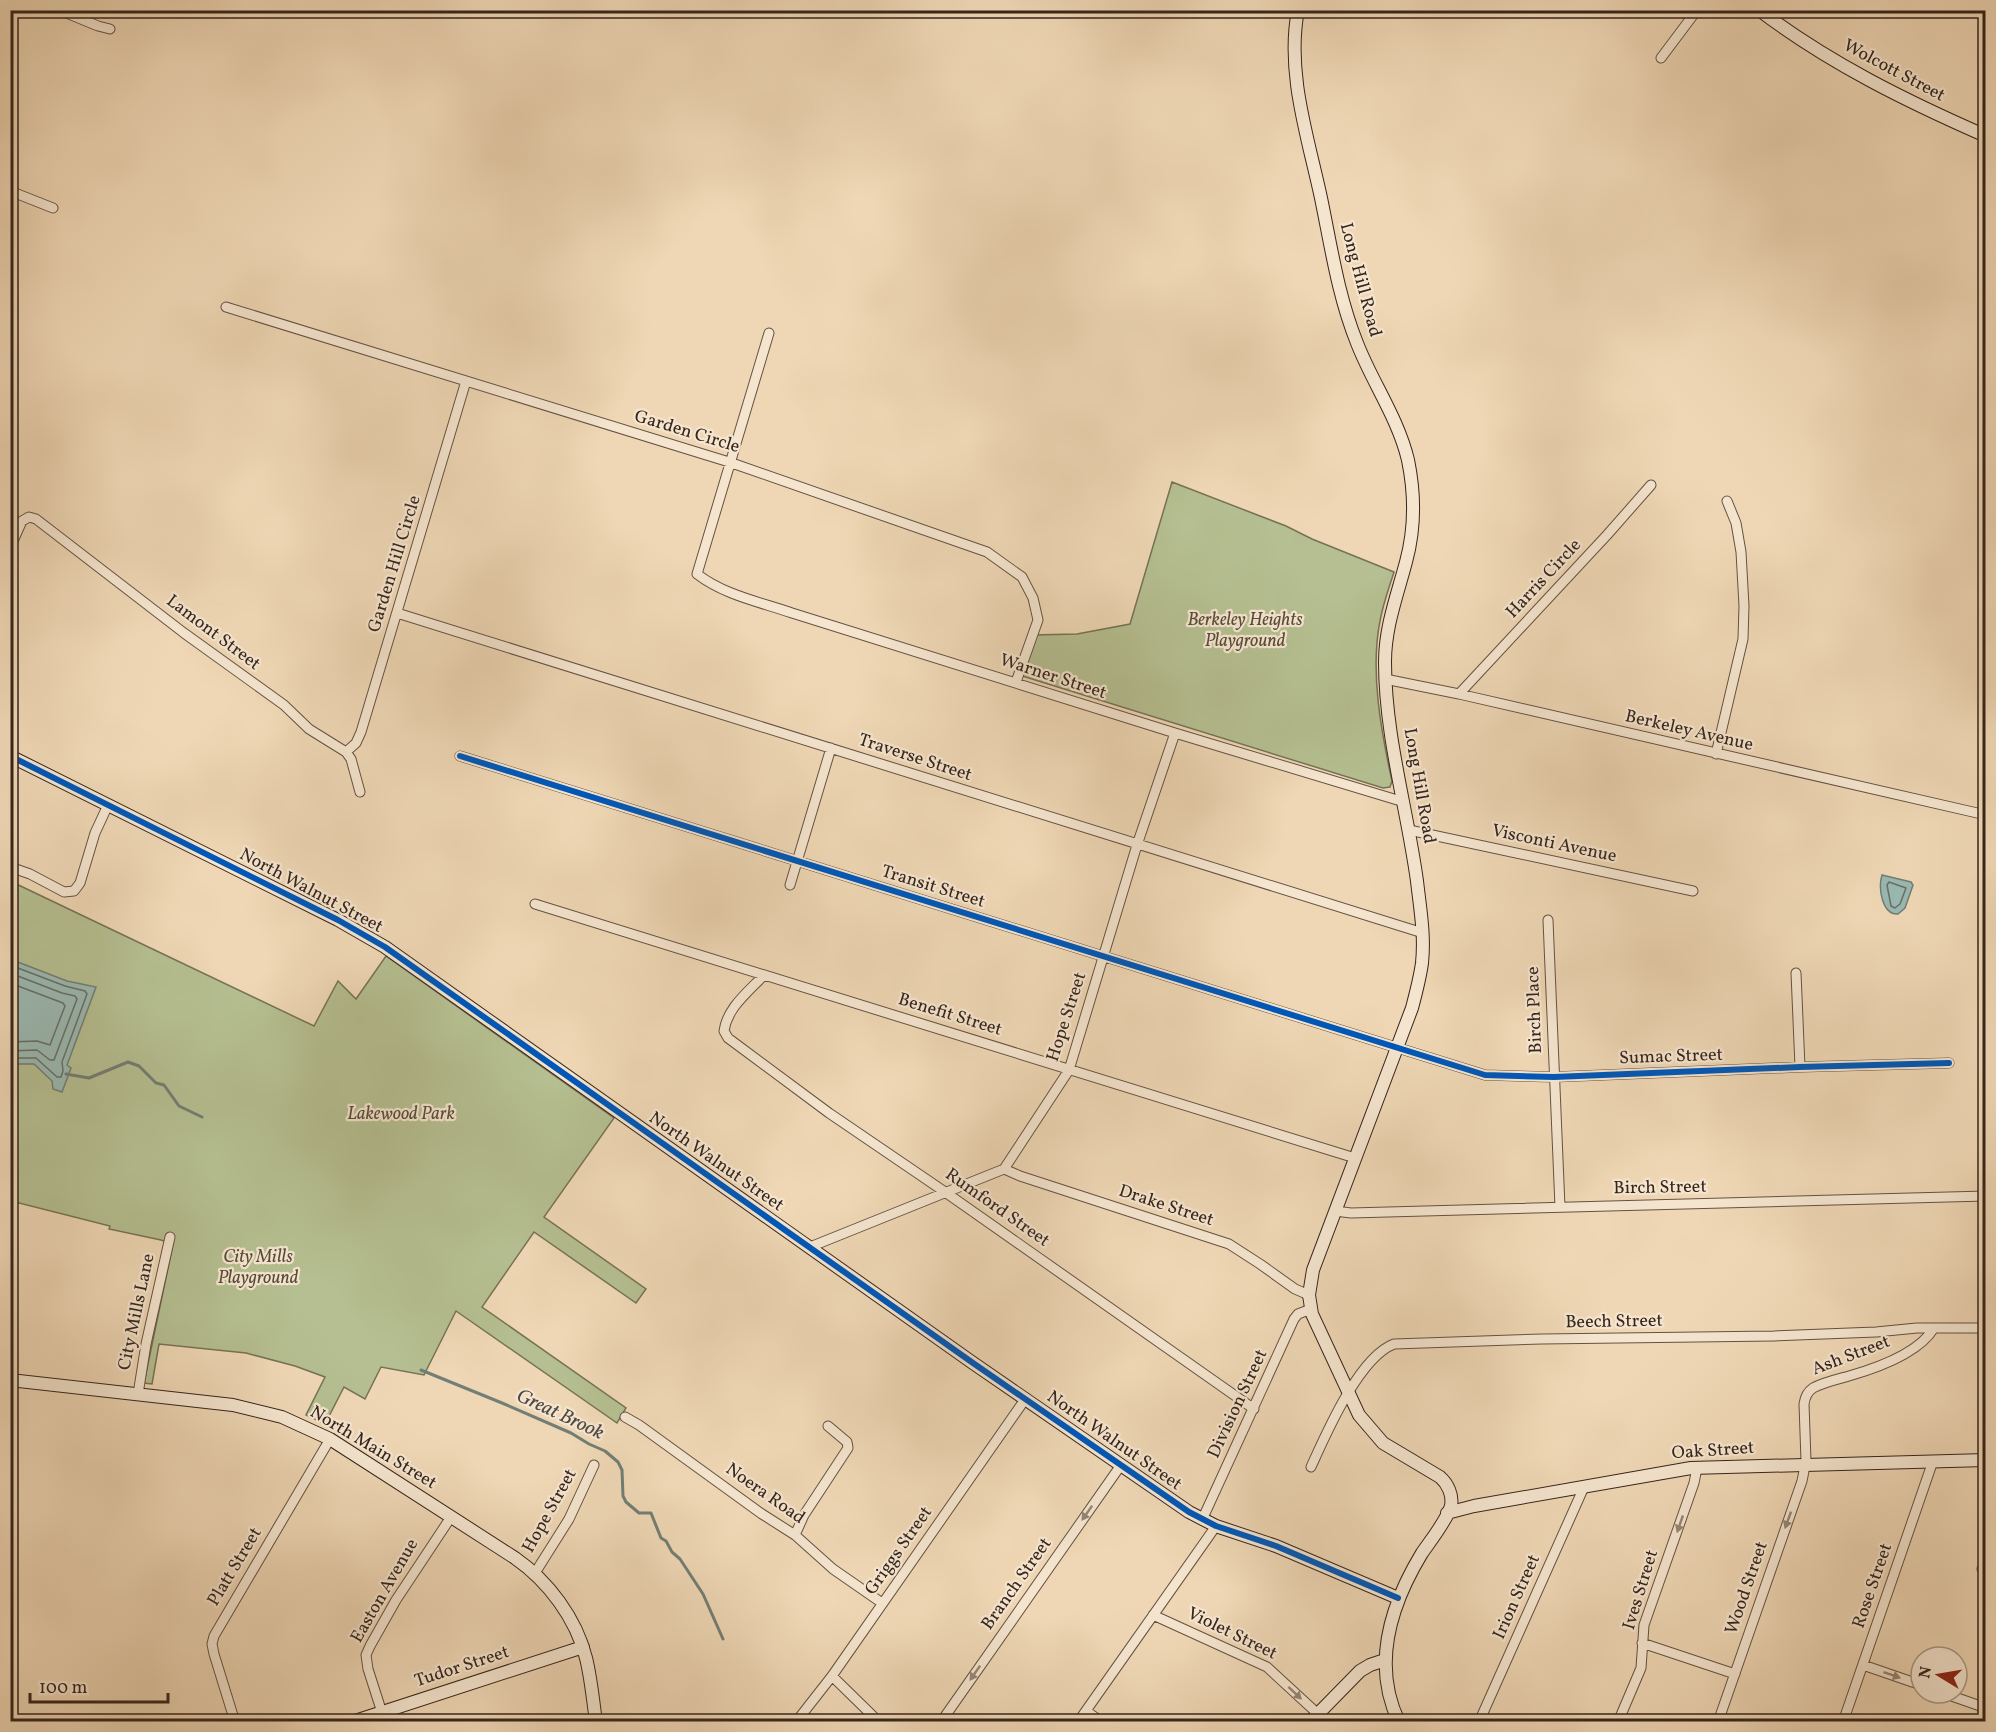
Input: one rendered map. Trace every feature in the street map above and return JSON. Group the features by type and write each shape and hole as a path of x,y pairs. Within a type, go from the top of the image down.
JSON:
{"main road":[{"name":"Long Hill Road","path":"1298,10 1294,50 1297,87 1341,290 1356,341 1402,442 1413,493 1411,542 1387,632 1385,679 1390,728 1409,830 1423,933 1419,980 1412,1008 1313,1270 1309,1295 1311,1310 1347,1393 1363,1421 1383,1443 1444,1480 1451,1500 1448,1513"},
{"name":"Wolcott Street","path":"1759,10 1806,44 1871,82 1986,136"},
{"name":"North Walnut Street","path":"10,756 338,920 385,948 983,1370 1202,1520 1276,1546 1398,1598"},
{"name":"North Main Street","path":"10,1380 255,1409 296,1423 330,1439 535,1573 562,1606 583,1647 596,1722"},
{"name":"Oak Street","path":"1448,1513 1474,1506 1697,1468 1986,1460"},
{"path":"1399,1722 1390,1699 1385,1659 1391,1621 1398,1598 1416,1563 1448,1513"},
{"name":"Tudor Street","path":"352,1722 383,1717 583,1647"},
{"path":"1314,1718 1360,1671 1385,1659"}],"street":[{"path":"59,10 98,27 110,29"},
{"path":"1661,58 1697,10"},
{"path":"10,190 53,208"},
{"name":"Garden Circle","path":"226,307 729,462 980,549 1022,577 1033,598 1038,621 1016,682"},
{"path":"729,462 769,333"},
{"name":"Garden Hill Circle","path":"346,752 360,737 466,381"},
{"name":"Warner Street","path":"729,462 697,574 709,583 740,596 1175,733 1404,802"},
{"name":"Harris Circle","path":"1459,694 1651,485"},
{"path":"1716,754 1743,639 1741,552 1736,523 1727,501"},
{"name":"Lamont Street","path":"10,548 20,525 27,517 36,519 184,633 284,705 309,729 346,752"},
{"name":"Traverse Street","path":"397,613 1423,933"},
{"name":"Berkeley Avenue","path":"1385,679 1986,815"},
{"name":"Hope Street","path":"1004,1169 1069,1070 1137,845 1175,733"},
{"path":"790,885 831,748"},
{"path":"346,752 351,759 360,792"},
{"name":"Transit Street","path":"460,756 1397,1048"},
{"path":"10,867 30,874 64,892 76,890 92,841 108,805"},
{"name":"Visconti Avenue","path":"1409,830 1692,891"},
{"name":"Benefit Street","path":"535,904 1355,1158"},
{"name":"Birch Place","path":"1548,920 1560,1207"},
{"path":"1797,973 1800,1067"},
{"name":"Rumford Street","path":"764,975 729,1012 725,1020 724,1031 728,1038 829,1113 1254,1409"},
{"name":"Sumac Street","path":"1397,1048 1485,1075 1554,1077 1800,1067 1949,1064"},
{"path":"810,1247 1004,1169"},
{"name":"Drake Street","path":"1004,1169 1229,1244 1295,1289 1309,1295"},
{"name":"Birch Street","path":"1335,1211 1351,1213 1986,1196"},
{"name":"City Mills Lane","path":"138,1394 146,1344 171,1237"},
{"name":"Division Street","path":"1202,1520 1294,1319 1298,1314 1311,1310"},
{"name":"Beech Street","path":"1311,1467 1347,1393 1381,1352 1399,1343 1764,1336 1934,1328 1986,1328"},
{"name":"Ash Street","path":"1805,1464 1804,1404 1808,1393 1818,1386 1864,1371 1911,1350 1926,1339 1934,1328"},
{"name":"Griggs Street","path":"796,1722 832,1676 1026,1398"},
{"name":"Noera Road","path":"625,1417 795,1535 833,1569 882,1604"},
{"path":"795,1535 804,1515 849,1445 828,1426"},
{"name":"Platt Street","path":"235,1722 213,1651 214,1636 330,1439"},
{"name":"Rose Street","path":"1843,1722 1933,1461"},
{"name":"Wood Street","path":"1718,1722 1802,1481 1805,1464"},
{"name":"Hope Street","path":"535,1573 569,1519 594,1465"},
{"name":"Branch Street","path":"941,1722 1120,1465"},
{"name":"Ives Street","path":"1618,1722 1641,1668 1644,1625 1694,1483 1697,1468"},
{"name":"Irion Street","path":"1479,1722 1584,1487"},
{"name":"Easton Avenue","path":"383,1717 366,1661 368,1651 396,1600 451,1517"},
{"path":"1078,1722 1216,1526"},
{"name":"Violet Street","path":"1154,1615 1268,1667 1314,1718"},
{"path":"1642,1643 1734,1674"},
{"path":"1863,1665 1909,1681"},
{"path":"832,1676 879,1722"},
{"path":"1969,1702 1986,1708"},
{"path":"1086,1711 1102,1722"}],"green space":[{"name":"Berkeley Heights Playground","path":"1172,482 1286,526 1394,572 1381,615 1376,660 1378,701 1392,781 1390,787 1383,788 1019,675 1032,635 1077,634 1130,624"},
{"name":"Lakewood Park","path":"10,881 314,1026 338,981 356,999 386,956 614,1118 544,1217 646,1289 636,1303 534,1232 482,1307 626,1408 617,1423 456,1311 424,1375 381,1367 365,1399 344,1387 325,1424 306,1415 325,1377 295,1366 246,1353 159,1344 152,1384 144,1383 173,1244 109,1229 110,1226 11,1201"}],"water":[{"path":"1882,875 1911,882 1913,885 1905,908 1898,914 1888,910 1882,900"},
{"path":"10,959 67,981 96,987 67,1065 71,1068 62,1092 53,1089 52,1081 34,1064 11,1064"}],"waterway":[{"path":"66,1074 89,1078 128,1062 139,1066 156,1083 164,1085 179,1106 202,1117"},
{"name":"Great Brook","path":"421,1370 571,1433 605,1451 618,1462 622,1470 623,1496 626,1502 639,1513 651,1513 661,1538 680,1559 703,1594 723,1639"}],"cycle path":[{"path":"10,756 338,920 385,947 973,1363 1189,1512 1216,1526 1276,1546 1398,1598"},
{"path":"460,756 1485,1075 1554,1077 1949,1063"}],"park label":[{"name":"City Mills Playground","path":"258,1267"}]}
